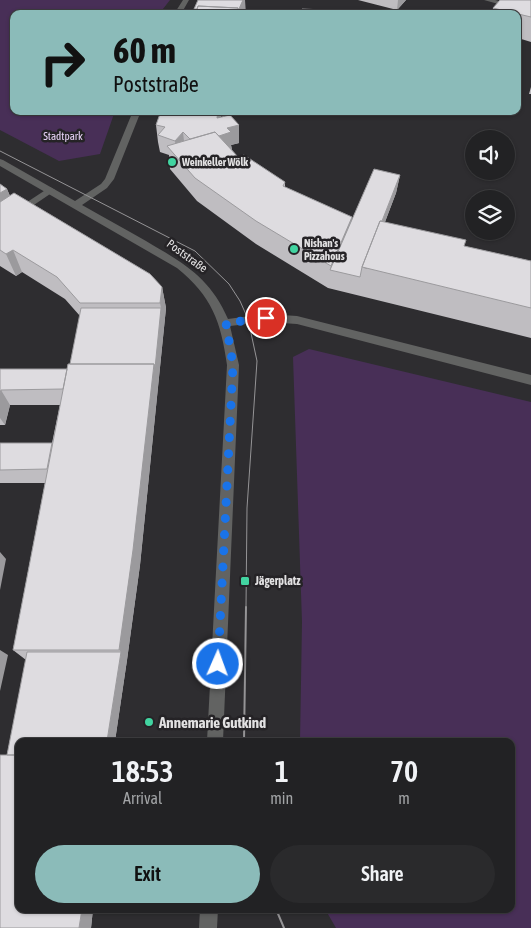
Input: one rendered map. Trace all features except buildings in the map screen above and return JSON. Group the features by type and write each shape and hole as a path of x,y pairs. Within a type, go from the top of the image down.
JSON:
{"street":[{"path":"487,0 531,11"},
{"path":"76,205 104,186 109,179 135,115"},
{"name":"Poststraße","path":"0,162 159,252 190,273 207,289 226,323 233,365 216,738"},
{"path":"0,225 50,190"},
{"path":"226,323 266,318 297,320 531,380"},
{"path":"208,928 209,913"}],"green space":[{"name":"Stadtpark","path":"0,0 170,0 162,10 10,10 10,115 114,115 100,154 59,161 0,130"},
{"path":"309,349 531,402 531,928 336,928 327,913 515,913 515,738 300,738 302,622 293,357"}],"tram line":[{"path":"0,151 195,251 229,284 240,301 248,319 257,361 247,508 246,608"},
{"path":"244,738 246,607"},
{"path":"278,913 284,928"}],"place":[{"name":"Weinkeller Wölk","path":"172,162"},
{"name":"Nishan's Pizzahous","path":"294,249"},
{"name":"Jägerplatz","path":"245,581"},
{"name":"Annemarie Gutkind","path":"149,722"}],"route":[{"path":"218,664 233,365 226,323 266,318"}]}
